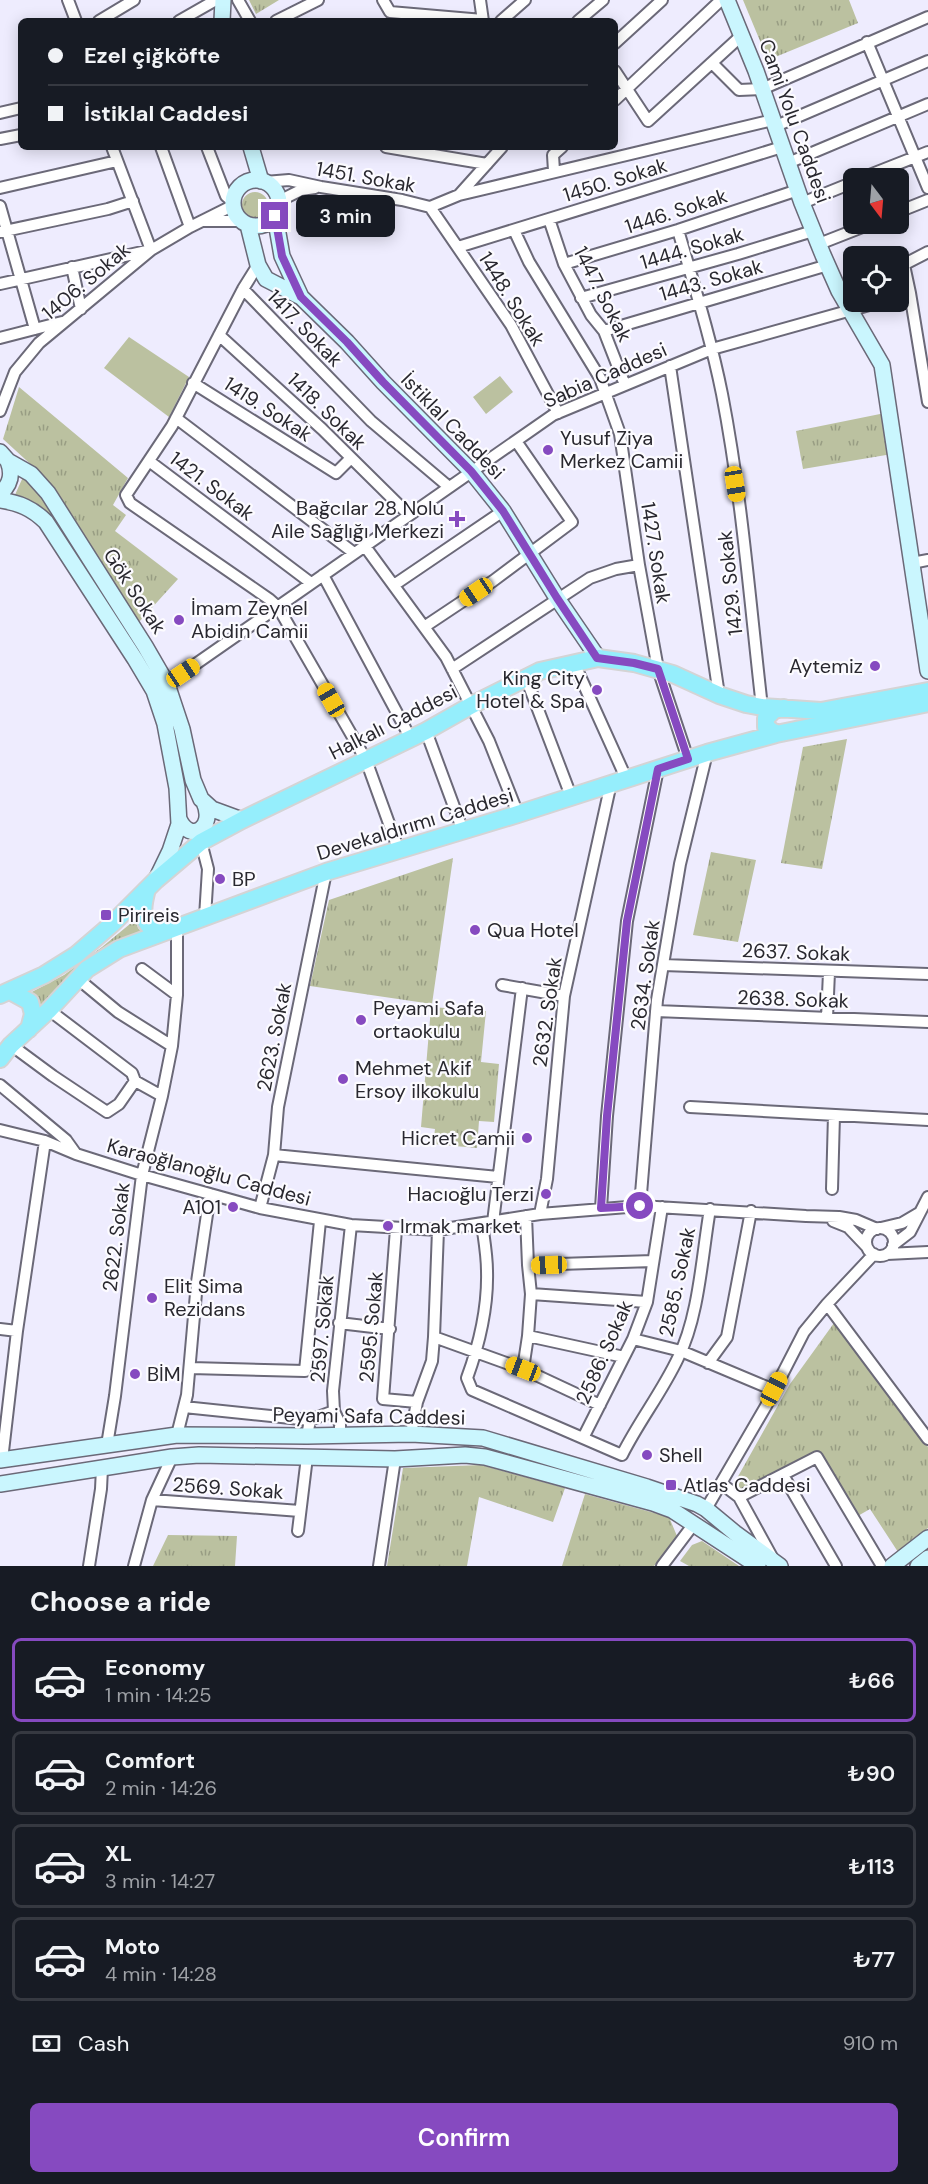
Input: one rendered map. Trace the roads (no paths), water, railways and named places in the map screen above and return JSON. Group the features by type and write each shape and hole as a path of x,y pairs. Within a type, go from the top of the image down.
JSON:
{"main road":[{"path":"222,18 223,0"},
{"name":"Cami Yolu Caddesi","path":"727,0 816,237 828,265 843,284"},
{"path":"251,150 259,182"},
{"path":"245,223 263,225 277,209 275,190 259,182 238,189 234,204 237,216 245,223 258,265 266,279"},
{"name":"İstiklal Caddesi","path":"277,209 282,256 301,297"},
{"name":"İstiklal Caddesi","path":"266,279 301,297 471,471 503,511 597,658"},
{"name":"Cami Yolu Caddesi","path":"852,312 882,366 928,671"},
{"path":"0,495 8,486 11,478 11,469 3,454"},
{"name":"Gök Sokak","path":"3,454 31,474 48,493 154,691 165,724 177,788 179,824 170,851 152,884"},
{"name":"Gök Sokak","path":"0,500 16,502 33,510 46,522 145,646 167,684 182,729 193,780 204,802"},
{"name":"Halkalı Caddesi","path":"5,993 60,967 92,942 152,884 201,842 411,739 540,671 597,658 634,663 658,669 719,695 762,707 821,711 928,690"},
{"path":"785,708 774,710 766,718 765,727 776,734 928,703"},
{"name":"Devekaldırımı Caddesi","path":"76,978 118,950 326,872 518,814 618,780 776,734"},
{"path":"179,819 186,829 191,831 205,827 207,808 204,802"},
{"path":"204,802 212,809 242,820"},
{"path":"152,884 143,910 145,922 154,930 175,929"},
{"path":"0,1059 11,1045 49,1010 76,978"},
{"path":"5,993 30,1002 33,1014 30,1029"},
{"name":"Peyami Safa Caddesi","path":"1,1460 177,1435 411,1434 483,1438 647,1487 706,1510 778,1564"},
{"name":"Peyami Safa Caddesi","path":"0,1484 172,1457 199,1455 395,1459 465,1455 485,1457 672,1510 758,1566"},
{"path":"696,1527 707,1524 706,1510"},
{"path":"892,1566 928,1538"},
{"path":"918,1566 928,1558"}],"street":[{"path":"68,0 75,18"},
{"path":"104,18 134,0"},
{"path":"184,18 216,0"},
{"path":"238,0 248,18"},
{"path":"282,18 318,0"},
{"path":"384,0 390,12 452,18"},
{"path":"480,0 483,18"},
{"path":"504,18 525,0"},
{"path":"582,18 603,0"},
{"path":"618,40 662,0"},
{"path":"618,97 721,0"},
{"path":"713,64 739,90 762,89 928,16"},
{"path":"618,75 648,121 741,36"},
{"path":"867,42 928,188"},
{"name":"1451. Sokak","path":"259,182 289,180 430,207 459,195 554,171 775,123 928,61"},
{"path":"788,163 928,104"},
{"path":"0,113 18,109"},
{"path":"0,139 18,136"},
{"name":"1450. Sokak","path":"458,247 782,147"},
{"path":"0,284 151,250 113,150"},
{"path":"162,150 190,227"},
{"path":"208,150 226,196 234,204"},
{"path":"404,150 487,164"},
{"path":"459,195 499,150"},
{"path":"554,150 554,171"},
{"path":"887,168 928,152"},
{"path":"0,188 117,161"},
{"name":"1446. Sokak","path":"564,264 843,185"},
{"path":"277,209 301,190 321,187"},
{"path":"909,208 928,200"},
{"path":"4,231 108,210 133,201"},
{"name":"1406. Sokak","path":"4,387 39,343 151,250 234,204"},
{"path":"0,206 4,231 21,278 35,329"},
{"name":"1448. Sokak","path":"430,207 511,325 558,413"},
{"name":"1447. Sokak","path":"549,219 564,264 591,315 604,331 625,385"},
{"name":"1406. Sokak","path":"203,221 245,223"},
{"name":"1427. Sokak","path":"514,230 529,262 600,378 620,434 639,565 658,669 688,759"},
{"name":"1429. Sokak","path":"678,230 712,349 722,395 742,528 762,707"},
{"name":"1444. Sokak","path":"581,298 689,268 843,230"},
{"path":"909,262 928,252"},
{"path":"258,265 243,289 176,418 126,495 130,503 278,607 366,760 399,851"},
{"name":"1443. Sokak","path":"604,331 828,265"},
{"path":"72,267 81,309"},
{"path":"243,289 266,279"},
{"name":"1417. Sokak","path":"243,289 371,421 449,487"},
{"path":"909,291 928,402"},
{"name":"Sabia Caddesi","path":"167,684 364,545 558,413 712,349 843,311"},
{"path":"0,338 66,321"},
{"name":"1418. Sokak","path":"219,335 409,515"},
{"path":"670,366 719,695"},
{"name":"1419. Sokak","path":"193,383 336,473 351,458"},
{"path":"0,411 4,387"},
{"path":"176,418 354,553"},
{"path":"424,627 572,522 516,441"},
{"name":"1421. Sokak","path":"149,461 311,583"},
{"path":"394,585 503,511"},
{"path":"364,545 452,669 489,741 518,814"},
{"path":"912,562 928,560"},
{"path":"452,669 590,578 616,569 639,565"},
{"path":"323,575 411,739"},
{"path":"574,663 618,780"},
{"path":"526,678 571,796"},
{"path":"426,731 463,831"},
{"name":"2634. Sokak","path":"640,1206 656,1011 680,864 707,753"},
{"path":"601,1208 607,1116 627,921 658,769"},
{"name":"2632. Sokak","path":"540,1214 547,1179 564,996 618,780"},
{"path":"201,842 208,869 205,917"},
{"name":"2623. Sokak","path":"260,1209 274,1155 278,1107 326,872"},
{"name":"2622. Sokak","path":"107,1445 116,1396 142,1175 172,1046 177,995 175,929"},
{"name":"2637. Sokak","path":"663,965 928,974"},
{"path":"142,969 177,995"},
{"path":"827,1018 829,972"},
{"path":"76,978 118,1012 172,1046"},
{"path":"502,985 564,996"},
{"path":"522,988 498,1177 488,1223 488,1272 482,1331 467,1378 472,1390 583,1438"},
{"path":"49,1010 132,1073 135,1081 162,1096"},
{"name":"2638. Sokak","path":"656,1011 928,1022"},
{"path":"11,1045 53,1077 107,1112 119,1104 135,1081"},
{"path":"0,1086 66,1140 76,1155"},
{"path":"690,1107 928,1120"},
{"path":"832,1189 834,1115"},
{"name":"Karaoğlanoğlu Caddesi","path":"0,1130 45,1142 76,1155 260,1209 351,1225 438,1230 540,1214 640,1206 806,1216"},
{"path":"1,1460 17,1331 45,1142"},
{"path":"274,1155 498,1177"},
{"path":"177,1435 191,1368 197,1282 210,1194"},
{"path":"806,1216 840,1222 848,1227 870,1251 880,1256 903,1240 910,1232 928,1197"},
{"name":"2586. Sokak","path":"583,1438 633,1339 647,1302 662,1207"},
{"name":"2585. Sokak","path":"583,1438 622,1455 634,1430 681,1351 691,1323 710,1209"},
{"path":"708,1363 727,1337 752,1211"},
{"path":"870,1251 867,1238 879,1229 902,1224 922,1211"},
{"path":"523,1369 531,1294 526,1216"},
{"path":"806,1216 840,1216 886,1230 892,1236 890,1250"},
{"path":"191,1368 305,1371 320,1221"},
{"name":"2597. Sokak","path":"340,1434 340,1424 334,1412 333,1391 351,1225"},
{"name":"2595. Sokak","path":"396,1229 383,1399 417,1402"},
{"path":"411,1434 417,1402 432,1361 438,1230"},
{"path":"890,1250 928,1252"},
{"path":"706,1510 723,1484 804,1332 870,1251"},
{"path":"528,1265 653,1261"},
{"path":"531,1294 647,1302"},
{"path":"827,1304 928,1439"},
{"path":"339,1323 390,1329"},
{"path":"0,1329 17,1331"},
{"path":"528,1336 624,1357"},
{"path":"434,1337 523,1369 600,1405"},
{"path":"633,1339 681,1351 774,1389"},
{"path":"184,1407 309,1420 334,1412"},
{"path":"307,1436 309,1420"},
{"path":"134,1566 153,1500 172,1457"},
{"path":"298,1531 307,1457"},
{"path":"739,1497 817,1457 882,1566"},
{"path":"379,1566 395,1459"},
{"path":"89,1566 102,1468"},
{"path":"783,1474 836,1566"},
{"path":"723,1484 739,1497 778,1564"},
{"name":"2569. Sokak","path":"153,1500 300,1511"},
{"path":"663,1566 696,1527"}],"place":[{"name":"Yusuf Ziya Merkez Camii","path":"548,450"},
{"name":"Bağcılar 28 Nolu Aile Sağlığı Merkezi","path":"457,519"},
{"name":"İmam Zeynel Abidin Camii","path":"179,620"},
{"name":"Aytemiz","path":"875,666"},
{"name":"King City Hotel & Spa","path":"597,690"},
{"name":"BP","path":"220,879"},
{"name":"Pirireis","path":"106,915"},
{"name":"Qua Hotel","path":"475,930"},
{"name":"Peyami Safa ortaokulu","path":"361,1020"},
{"name":"Mehmet Akif Ersoy ilkokulu","path":"343,1079"},
{"name":"Hicret Camii","path":"527,1138"},
{"name":"Hacıoğlu Terzi","path":"546,1194"},
{"name":"A101","path":"233,1207"},
{"name":"Irmak market","path":"388,1226"},
{"name":"Elit Sima Rezidans","path":"152,1298"},
{"name":"BİM","path":"135,1374"},
{"name":"Shell","path":"647,1455"},
{"name":"Atlas Caddesi","path":"671,1485"}]}
